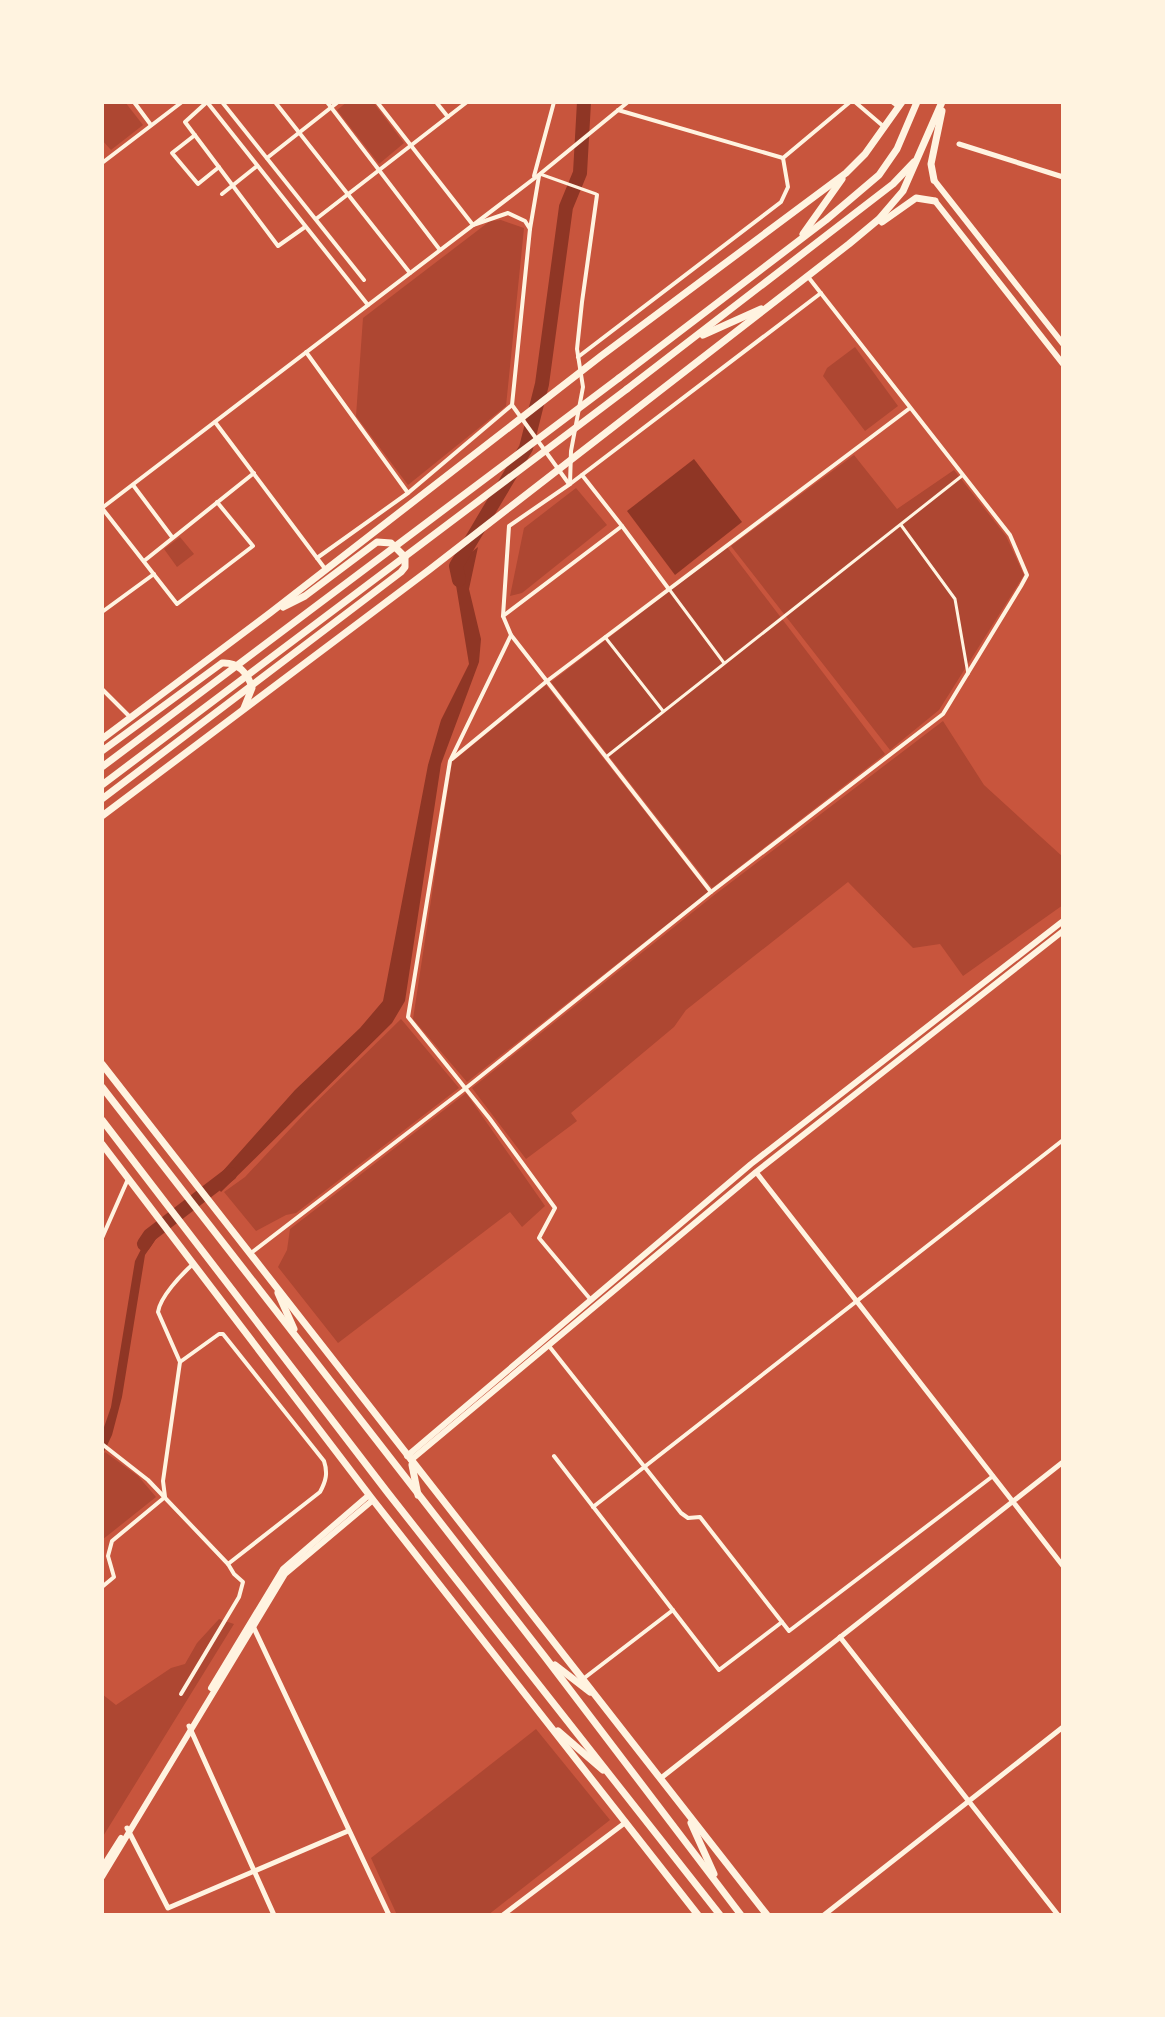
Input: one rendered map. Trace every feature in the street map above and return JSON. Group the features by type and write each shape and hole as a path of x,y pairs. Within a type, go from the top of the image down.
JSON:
{"main road":[{"path":"102,767 619,378 865,188 888,163 917,102"},
{"path":"102,816 429,570 809,278 879,219 910,179 943,102"},
{"path":"943,102 931,164 934,180 1063,344"},
{"path":"102,739 601,356 846,174 885,128 897,104"},
{"path":"102,785 678,351 893,184 920,155"},
{"path":"798,241 846,174"},
{"path":"819,269 848,250 909,200 923,198 935,201 1063,364"},
{"path":"678,351 703,335 771,305"},
{"path":"102,799 395,577 405,567 405,557 395,545 381,541 305,596 270,613"},
{"path":"102,751 215,666 233,663 248,677 252,688 242,712"},
{"path":"409,1458 751,1164 1063,921"},
{"path":"409,1458 549,1346 756,1172 1063,931"},
{"path":"102,1064 767,1915"},
{"path":"102,1087 545,1657 741,1915"},
{"path":"102,1120 388,1493 720,1915"},
{"path":"102,1144 371,1497 698,1915"},
{"path":"274,1283 300,1342"},
{"path":"409,1458 419,1498"},
{"path":"102,1877 283,1569 371,1497"},
{"path":"545,1657 601,1701"},
{"path":"545,1719 618,1783"},
{"path":"685,1812 719,1887"},
{"path":"102,1868 128,1830"}],"street":[{"path":"134,102 151,125"},
{"path":"102,163 182,102"},
{"path":"305,226 278,246 185,122 207,102 368,305"},
{"path":"222,102 364,280"},
{"path":"275,102 410,273"},
{"path":"327,102 440,250"},
{"path":"267,158 338,102"},
{"path":"377,102 473,225"},
{"path":"436,102 448,117"},
{"path":"316,219 467,102"},
{"path":"533,179 554,102"},
{"path":"783,158 852,102 885,128"},
{"path":"217,502 253,546 177,604 102,508 540,174 626,103"},
{"path":"618,110 783,158"},
{"path":"195,135 172,153 198,184 219,167"},
{"path":"959,144 1063,177"},
{"path":"578,357 781,202 788,187 783,158"},
{"path":"222,194 257,166"},
{"path":"540,174 597,195 582,302 578,357 583,387 571,451 570,484"},
{"path":"540,174 530,229 512,405 570,484"},
{"path":"473,225 508,213 525,221 530,229"},
{"path":"251,1253 943,714 1027,575 1010,535 809,278"},
{"path":"711,892 511,635 503,616 509,526 570,484 821,293"},
{"path":"306,352 408,493"},
{"path":"317,558 408,493 512,405"},
{"path":"450,761 547,681 910,408"},
{"path":"215,422 326,570"},
{"path":"144,561 254,473"},
{"path":"582,475 724,664"},
{"path":"606,757 963,475"},
{"path":"133,485 173,538"},
{"path":"901,525 955,599 968,674"},
{"path":"503,616 622,526"},
{"path":"102,612 154,574"},
{"path":"511,635 450,761 408,1017 466,1088 555,1208 539,1238 591,1300"},
{"path":"605,637 663,711"},
{"path":"102,689 130,717"},
{"path":"593,1507 1063,1140"},
{"path":"756,1172 1063,1566"},
{"path":"102,1238 104,1226 128,1179"},
{"path":"165,1497 163,1481 180,1362 158,1312 159,1303 179,1277 194,1264"},
{"path":"180,1362 223,1334 324,1461 327,1471 326,1482 320,1492 228,1564"},
{"path":"549,1346 681,1513 688,1518 700,1517 789,1631 993,1476"},
{"path":"102,1444 148,1480 243,1582 239,1597 181,1694"},
{"path":"554,1456 719,1670 782,1622"},
{"path":"661,1778 1063,1462"},
{"path":"102,1587 114,1577 108,1556 112,1541 165,1497"},
{"path":"583,1679 673,1610"},
{"path":"252,1624 389,1915"},
{"path":"840,1637 1058,1915"},
{"path":"824,1915 1063,1727"},
{"path":"190,1728 274,1915"},
{"path":"503,1915 626,1822"},
{"path":"128,1830 168,1908 348,1831"}],"shaded area":[{"path":"102,102 125,102 143,125 111,150 102,140"},
{"path":"347,102 373,102 404,143 379,164 337,110"},
{"path":"501,220 524,228 506,406 408,485 356,416 363,318 490,221"},
{"path":"855,347 898,406 865,431 823,376 827,368"},
{"path":"854,455 897,509 954,470 1006,536 1024,575 939,710 890,750 731,546"},
{"path":"694,459 742,522 675,575 627,511"},
{"path":"576,488 607,525 522,593 510,596 524,528"},
{"path":"180,537 194,554 177,567 164,549"},
{"path":"478,547 469,589 481,639 479,662 441,764 405,1001 392,1023 221,1192 213,1182 295,1090 360,1028 383,1001 428,765 441,720 469,664 453,567"},
{"path":"727,547 885,754 712,888 551,682"},
{"path":"546,685 708,892 467,1082 413,1019 452,762"},
{"path":"943,721 984,785 1063,857 1063,905 963,976 940,944 913,948 848,882 686,1010 674,1027 571,1113 577,1121 526,1159 472,1088 713,896"},
{"path":"401,1019 459,1088 296,1213 256,1231 224,1192 245,1177"},
{"path":"466,1093 545,1206 522,1227 510,1212 338,1343 278,1267 287,1250 290,1229"},
{"path":"152,1228 158,1236 145,1255 122,1397 112,1435 102,1456 102,1433 111,1407 135,1261"},
{"path":"105,1452 138,1476 156,1497 102,1540 102,1456"},
{"path":"219,1619 234,1624 102,1838 102,1694 116,1705 171,1668 185,1664 197,1643"},
{"path":"536,1729 610,1820 488,1915 397,1915 371,1858"}],"waterway":[{"path":"459,580 456,566 526,448 542,384 566,207 580,173 584,102"},
{"path":"144,1244 150,1235 230,1174"}]}
